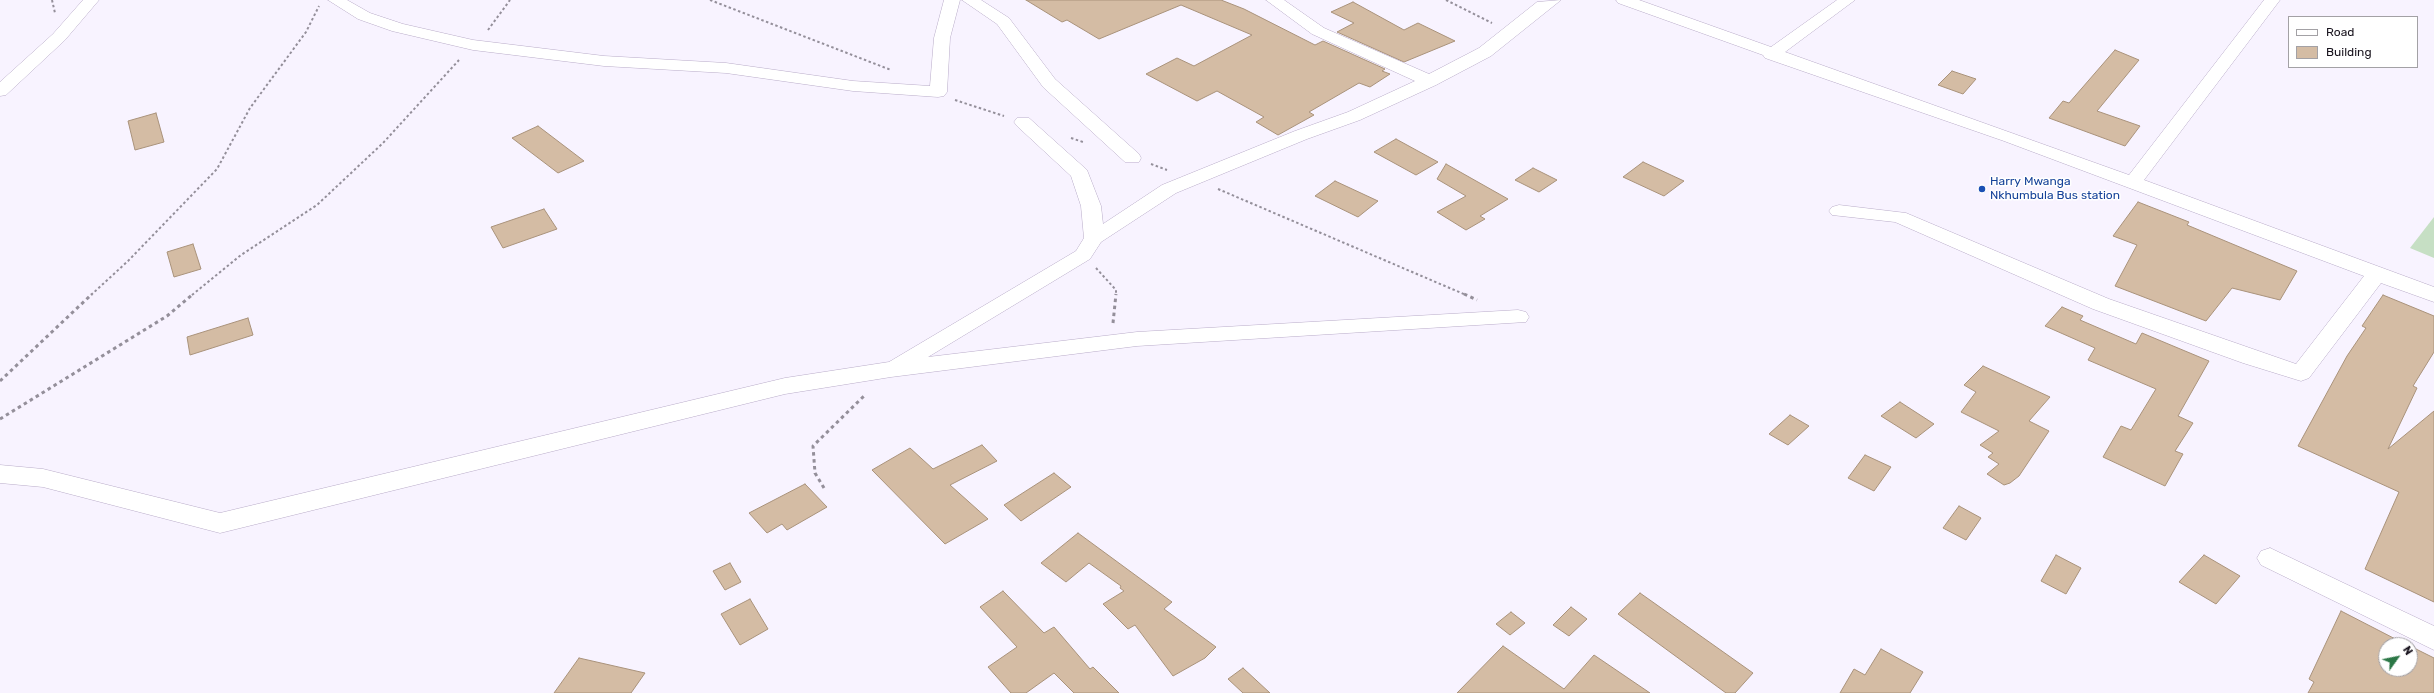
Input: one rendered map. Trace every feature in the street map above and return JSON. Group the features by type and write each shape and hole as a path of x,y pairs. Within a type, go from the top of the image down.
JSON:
{"street":[{"path":"0,91 59,37 91,0"},
{"path":"336,0 364,16 398,28 473,45 604,61 726,68 853,86 938,92 942,38 952,0"},
{"path":"970,0 1004,21 1049,83 1132,158"},
{"path":"1274,0 1318,31 1430,81"},
{"path":"891,369 1088,246 1169,190 1301,135 1354,116 1430,81 1485,52 1523,21 1554,0"},
{"path":"1624,0 2132,183 2434,295"},
{"path":"1771,54 1847,0"},
{"path":"2132,183 2272,0"},
{"path":"1023,122 1080,174 1091,206 1088,246"},
{"path":"1839,211 1899,217 2101,304 2251,358 2301,373 2376,273"},
{"path":"0,474 43,478 220,523 785,386 891,369 1136,339 1518,317"},
{"path":"2270,558 2434,639"}],"path":[{"path":"0,381 128,261 217,169 250,108 306,32 322,0"},
{"path":"0,419 167,316 241,255 317,205 383,143 491,27 510,0"},
{"path":"1446,0 1490,22 1504,25 1523,21"},
{"path":"1088,246 1116,290 1112,326 1136,339"},
{"path":"824,488 814,473 813,446 891,369"}],"green space":[{"path":"2434,217 2434,258 2410,248"}],"building":[{"path":"1026,0 1221,0 1244,9 1315,45 1323,41 1385,69 1382,71 1390,74 1370,87 1359,83 1309,112 1314,115 1278,135 1256,122 1264,117 1217,91 1197,101 1146,74 1177,58 1194,66 1252,35 1181,5 1099,39 1067,20 1062,22"},
{"path":"1353,2 1404,30 1418,23 1455,41 1404,62 1337,32 1354,23 1331,12"},
{"path":"2115,50 2139,60 2097,111 2140,126 2125,146 2049,118 2063,101 2069,103"},
{"path":"1952,71 1976,79 1963,94 1938,85"},
{"path":"156,113 164,142 135,150 128,121"},
{"path":"538,126 584,161 558,173 512,138"},
{"path":"1396,139 1438,162 1416,175 1374,152"},
{"path":"1643,162 1684,181 1664,196 1623,177"},
{"path":"1446,164 1508,199 1480,216 1485,219 1466,230 1437,212 1466,196 1437,179"},
{"path":"1533,168 1557,180 1539,192 1515,180"},
{"path":"1335,181 1378,201 1358,217 1315,196"},
{"path":"2138,202 2189,222 2187,225 2297,271 2280,300 2232,288 2206,321 2115,286 2137,245 2113,236"},
{"path":"544,209 557,229 503,248 491,227"},
{"path":"193,244 201,269 174,277 167,252"},
{"path":"2383,295 2434,316 2434,352 2413,386 2417,388 2388,449 2434,411 2434,602 2365,569 2399,492 2298,446 2347,356 2366,328 2362,326"},
{"path":"2062,307 2083,316 2080,320 2136,344 2142,333 2209,361 2178,416 2193,423 2175,451 2183,454 2165,486 2103,457 2121,426 2131,430 2156,389 2088,360 2095,348 2045,326"},
{"path":"248,318 253,335 190,355 187,337"},
{"path":"1983,366 2050,397 2029,421 2049,431 2019,476 2010,483 2004,485 1987,474 1999,464 1988,457 1993,453 1980,445 1999,431 1961,412 1976,392 1964,385"},
{"path":"1900,402 1934,424 1916,438 1881,416"},
{"path":"1790,415 1809,426 1788,445 1769,434"},
{"path":"982,445 997,461 950,485 988,519 945,544 872,470 910,448 933,469"},
{"path":"1865,455 1891,467 1874,491 1848,478"},
{"path":"1054,473 1071,487 1021,521 1004,505"},
{"path":"805,484 827,507 787,530 782,524 767,533 749,513"},
{"path":"1959,506 1981,518 1966,540 1943,528"},
{"path":"1078,533 1172,602 1164,609 1216,647 1205,658 1173,676 1135,625 1128,629 1103,604 1124,591 1120,588 1121,586 1089,563 1066,582 1041,563"},
{"path":"2056,555 2081,568 2066,594 2041,581"},
{"path":"2204,555 2240,576 2216,604 2179,582"},
{"path":"730,563 741,582 725,590 713,571"},
{"path":"1003,591 1044,633 1054,627 1090,669 1093,667 1119,693 1074,693 1054,673 1026,693 1011,693 988,667 1017,647 980,607"},
{"path":"1640,593 1753,673 1735,693 1726,693 1618,614"},
{"path":"750,599 768,629 740,645 721,614"},
{"path":"1571,607 1587,619 1569,636 1553,625"},
{"path":"2341,611 2391,637 2378,637 2378,677 2418,677 2418,650 2434,658 2434,693 2308,693 2314,682 2309,679"},
{"path":"1511,612 1525,623 1510,635 1496,624"},
{"path":"1503,646 1564,689 1594,655 1650,693 1457,693"},
{"path":"1881,649 1923,672 1910,693 1840,693 1854,669 1865,675"},
{"path":"579,658 645,673 631,693 554,693"},
{"path":"1243,668 1270,693 1243,693 1228,679"}],"place":[{"name":"Harry Mwanga Nkhumbula Bus station","path":"1982,189"}]}
